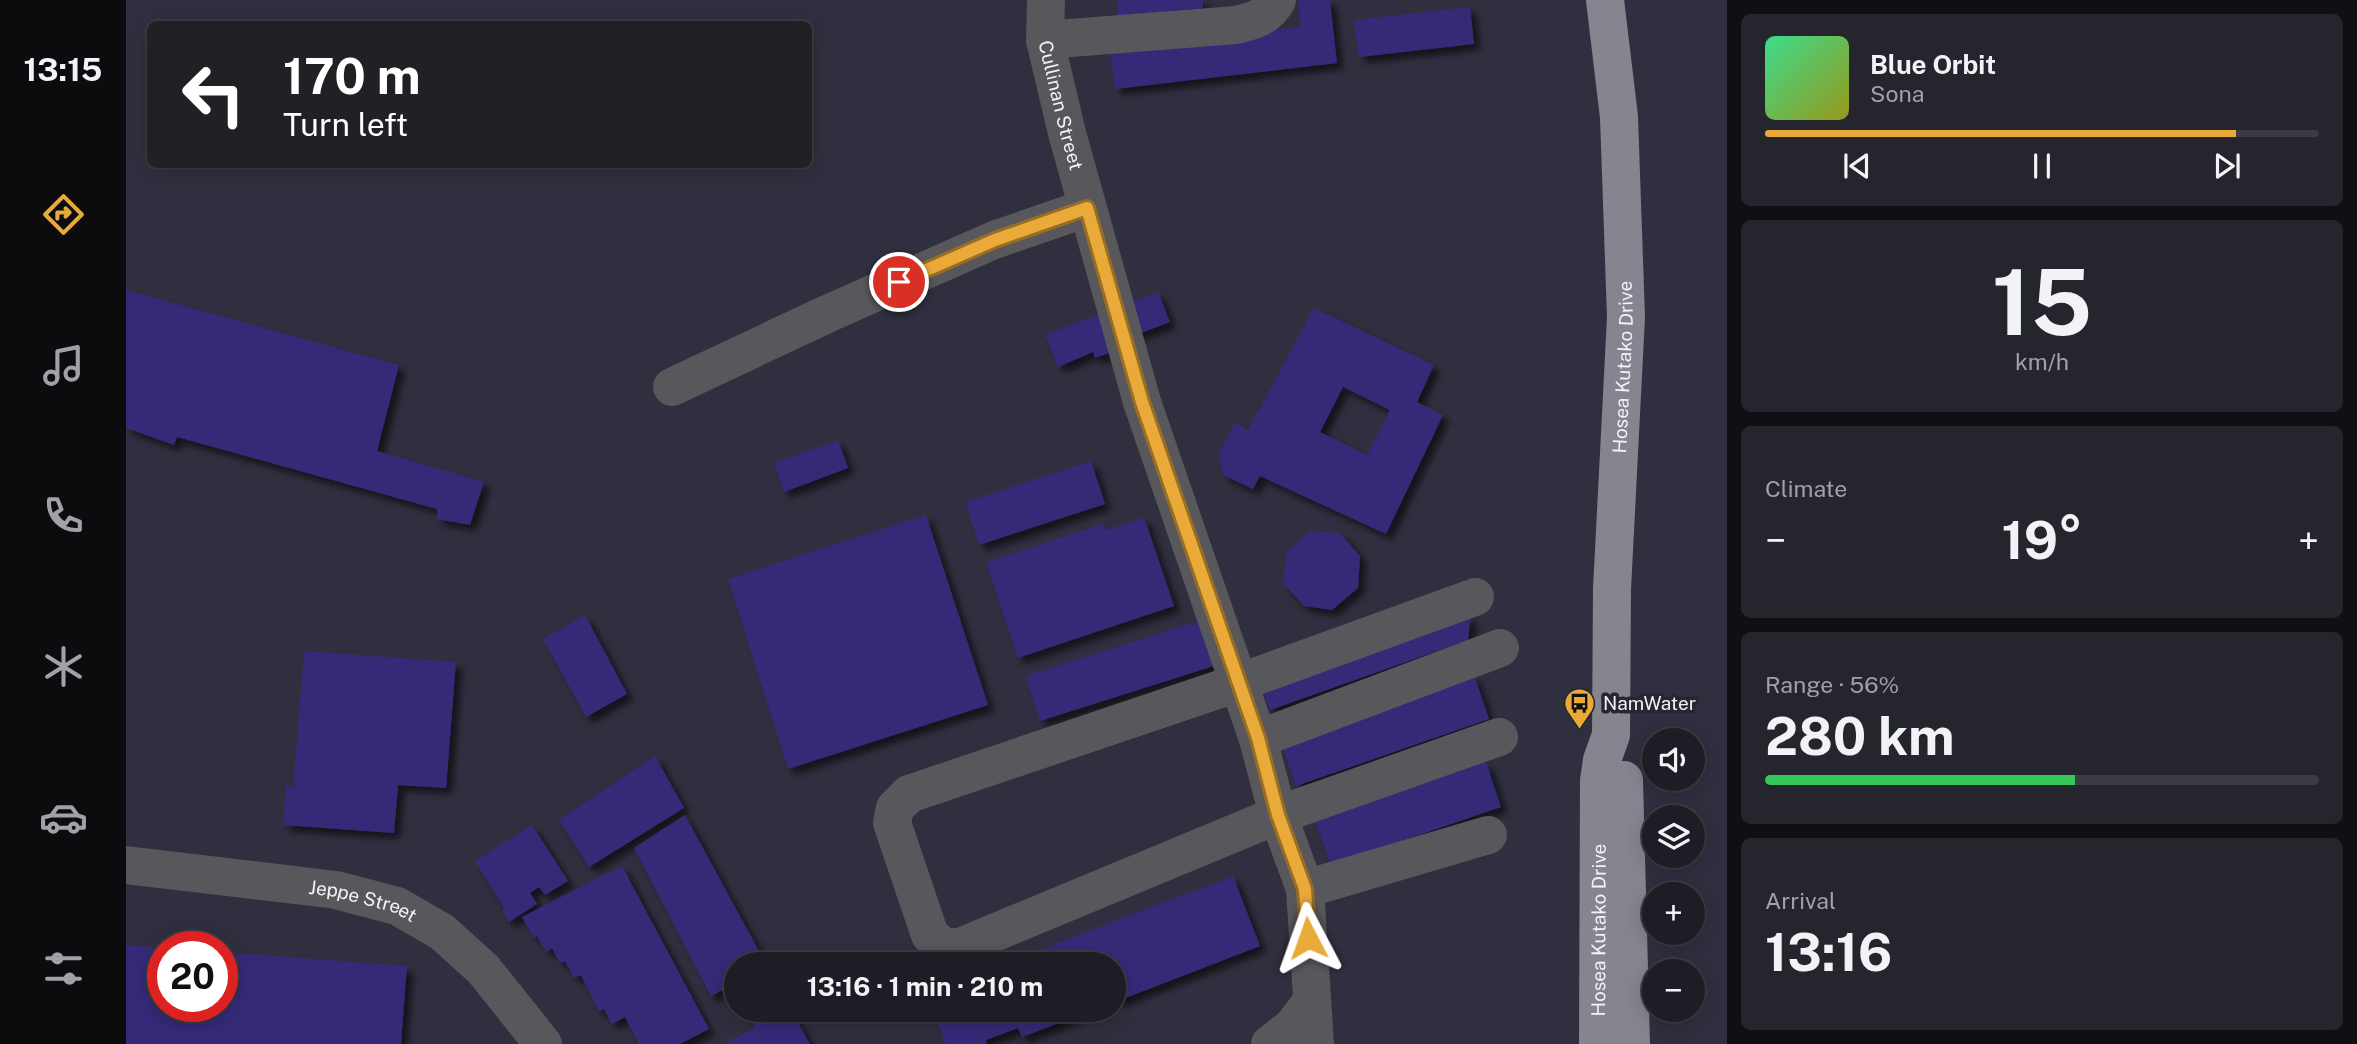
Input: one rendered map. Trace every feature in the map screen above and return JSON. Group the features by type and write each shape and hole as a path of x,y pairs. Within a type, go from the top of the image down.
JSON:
{"main road":[{"name":"Hosea Kutako Drive","path":"1598,1044 1599,781 1602,760 1611,734 1612,589 1626,317 1619,117 1605,0"},
{"name":"Hosea Kutako Drive","path":"1611,734 1624,784 1631,1044"}],"street":[{"name":"Cullinan Street","path":"1046,0 1045,40 1087,208 1142,402 1258,738 1278,815 1305,889 1315,1044"},
{"path":"1045,40 1236,26 1258,20 1277,0"},
{"path":"672,387 827,314 995,240 1087,208"},
{"path":"1475,597 1238,683 909,794 895,808 892,823 930,935 943,947 960,947 1278,815 1499,737"},
{"path":"1258,738 1500,648"},
{"path":"1305,889 1488,835"},
{"name":"Jeppe Street","path":"126,865 336,890 397,906 442,932 483,970 543,1044"},
{"path":"1270,1044 1292,1027 1312,1001"}],"shaded area":[{"path":"126,0 1727,0 1727,1044 126,1044"}],"building":[{"path":"1117,0 1203,0 1203,8 1118,16"},
{"path":"1298,0 1330,0 1337,63 1115,89 1110,49 1301,27"},
{"path":"1470,7 1474,44 1359,57 1354,20"},
{"path":"126,290 399,365 377,451 484,482 470,525 437,519 437,509 177,437 174,445 126,428"},
{"path":"1158,292 1170,322 1120,341 1122,349 1095,358 1093,352 1058,367 1045,335"},
{"path":"1314,308 1434,365 1417,402 1443,415 1386,534 1260,476 1253,489 1223,475 1218,455 1235,423 1248,430","holes":["1343,387 1390,410 1367,455 1320,432"]},
{"path":"838,440 848,468 784,492 774,463"},
{"path":"1091,461 1105,504 979,545 965,502"},
{"path":"926,515 988,705 788,769 728,579"},
{"path":"1144,517 1174,606 1018,658 986,562 1103,524 1106,530"},
{"path":"1310,531 1340,533 1360,556 1358,588 1332,610 1304,606 1283,583 1286,552"},
{"path":"585,615 627,694 586,717 543,639"},
{"path":"1471,615 1468,640 1270,710 1262,689"},
{"path":"1205,619 1220,664 1040,721 1026,676"},
{"path":"304,651 456,662 446,788 398,785 394,833 283,825 286,786 293,788"},
{"path":"1474,675 1489,719 1296,786 1281,743"},
{"path":"655,756 684,808 589,867 559,820"},
{"path":"1486,762 1501,807 1331,865 1315,821"},
{"path":"685,815 759,952 724,952 724,990 711,996 634,848"},
{"path":"532,825 568,881 545,895 539,887 530,893 537,904 509,922 502,911 504,908 475,861"},
{"path":"622,866 709,1029 680,1044 639,1044 625,1017 612,1024 604,1009 599,1011 581,975 574,978 565,961 560,963 552,948 546,952 522,917"},
{"path":"1233,876 1260,946 1126,998 1126,952 1034,952"},
{"path":"126,945 147,947 147,1022 238,1022 238,953 407,966 401,1044 126,1044"},
{"path":"752,1022 798,1022 810,1044 725,1044 755,1027"},
{"path":"938,1022 1061,1022 1022,1037 1018,1028 986,1040 987,1044 945,1044"}],"place":[{"name":"NamWater","path":"1580,730"}],"route":[{"path":"899,282 995,240 1087,208 1142,402 1258,738 1278,815 1305,889 1308,938"}]}
